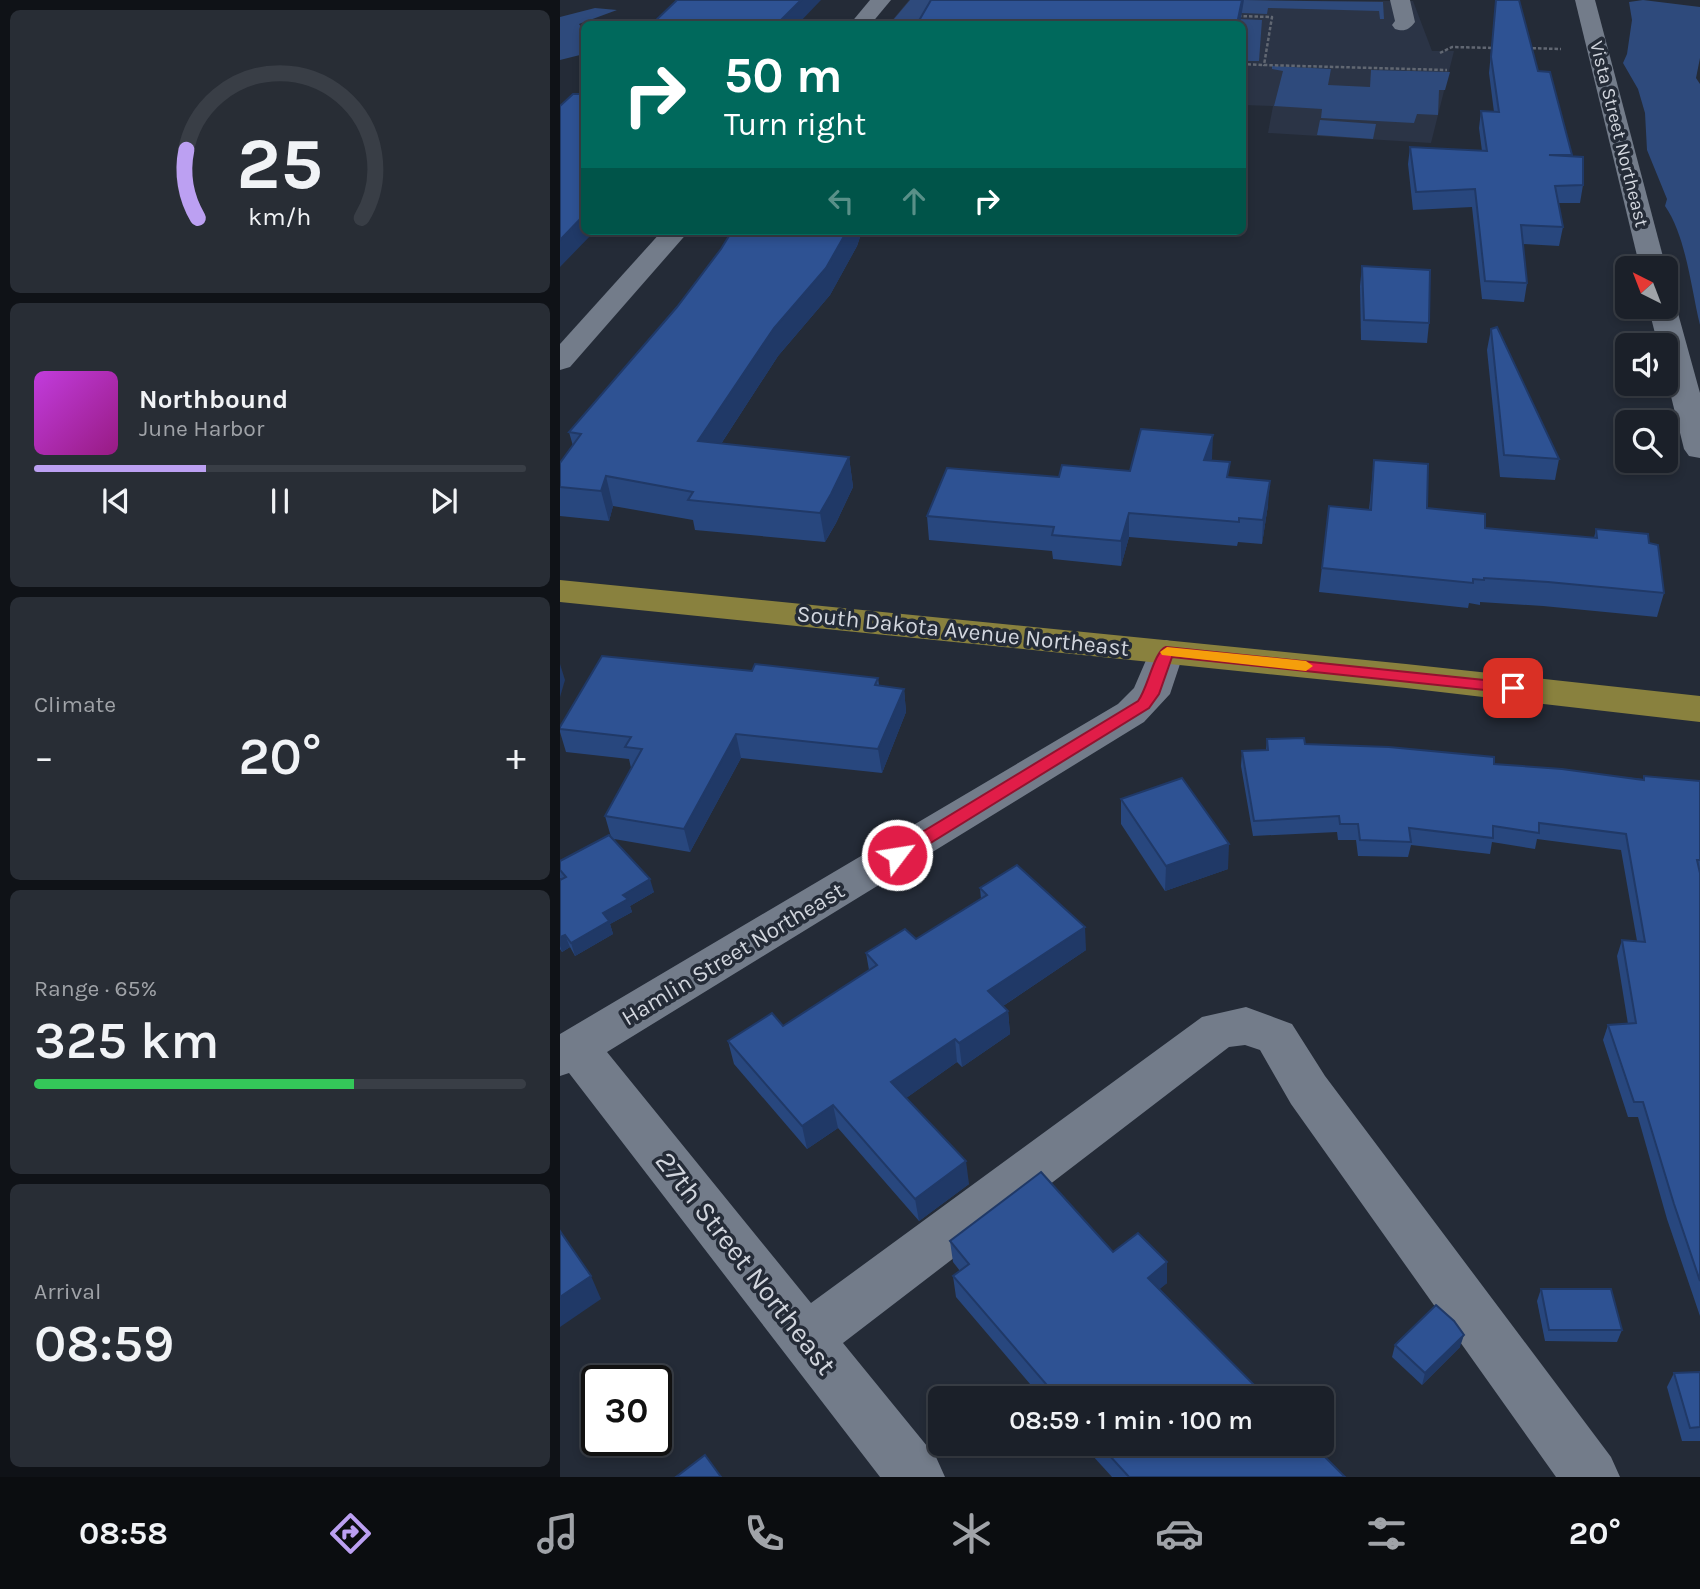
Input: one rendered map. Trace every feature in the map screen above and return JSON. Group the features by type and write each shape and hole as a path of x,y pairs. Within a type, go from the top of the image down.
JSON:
{"main road":[{"name":"South Dakota Avenue Northeast","path":"560,591 1700,709"}],"street":[{"path":"863,21 881,0"},
{"path":"1400,0 1405,22 1402,25"},
{"name":"Vista Street Northeast","path":"1585,0 1650,256"},
{"path":"560,361 672,235"},
{"path":"1665,319 1700,449"},
{"name":"Hamlin Street Northeast","path":"568,1053 1131,713 1152,694 1166,652"},
{"path":"806,1339 1218,1030 1246,1026 1276,1037 1308,1090 1591,1477"},
{"name":"27th Street Northeast","path":"568,1053 806,1339 916,1477"}],"path":[{"path":"1237,7 1236,16 1272,17 1265,65"},
{"path":"1440,53 1452,47 1501,48"},
{"path":"1526,48 1572,50"},
{"path":"1246,64 1447,70"}],"shaded area":[{"path":"909,0 1413,1 1432,51 1454,51 1431,143 1268,133 1273,106 1246,105 1246,21 892,21"},
{"path":"910,0 989,0 928,19 894,19"},
{"path":"1243,0 1383,2 1384,19 1380,19 1379,11 1268,8 1267,14 1241,13"},
{"path":"1643,0 1700,7 1700,58 1696,78 1700,84 1700,325 1683,247 1665,206 1667,199 1647,150 1645,113 1638,89 1623,63 1632,20 1629,2"},
{"path":"595,8 617,10 581,21 581,55 560,60 560,17"},
{"path":"1262,20 1259,61 1246,61 1246,21 1240,21"},
{"path":"1272,66 1331,69 1328,85 1370,87 1371,70 1450,72 1445,90 1439,90 1438,115 1417,114 1414,123 1321,118 1322,109 1274,106 1283,71 1272,69"},
{"path":"1320,120 1376,124 1373,139 1317,135"}],"building":[{"path":"677,0 801,0 780,21 655,21"},
{"path":"931,0 1242,0 1238,21 919,21"},
{"path":"1496,0 1519,0 1538,71 1550,72 1572,155 1549,155 1583,157 1583,185 1555,186 1563,227 1521,225 1527,283 1485,281 1475,189 1416,192 1410,147 1487,151 1481,111 1499,112 1491,57"},
{"path":"573,94 580,94 581,218 560,240 560,106"},
{"path":"730,235 845,235 826,268 774,328 698,441 849,457 820,513 688,500 693,492 606,476 601,491 560,487 560,463 581,434 569,432 677,307"},
{"path":"1362,266 1430,270 1429,323 1364,320"},
{"path":"1497,327 1559,459 1504,455 1491,329"},
{"path":"1141,429 1213,435 1204,460 1230,462 1227,477 1270,481 1263,520 1239,518 1239,522 1129,513 1121,541 1052,535 1054,527 927,516 947,468 1059,477 1062,465 1130,471"},
{"path":"1374,460 1428,464 1427,508 1485,514 1485,528 1597,538 1596,529 1648,534 1649,543 1658,545 1664,593 1484,578 1473,579 1473,583 1322,568 1329,506 1371,510"},
{"path":"602,656 752,671 755,664 878,678 875,685 904,689 878,749 736,734 684,829 605,816 642,749 625,747 631,737 560,729"},
{"path":"1304,738 1305,744 1389,747 1494,757 1494,764 1562,769 1644,780 1644,776 1700,781 1700,860 1697,860 1700,873 1700,1281 1643,1102 1634,1102 1608,1025 1636,1023 1622,940 1645,942 1626,834 1539,823 1539,833 1493,826 1493,838 1409,828 1411,842 1360,840 1358,824 1340,824 1339,816 1254,821 1242,751 1268,750 1267,739"},
{"path":"1182,778 1229,844 1166,866 1121,799"},
{"path":"609,835 650,879 623,895 628,899 603,913 609,921 571,943 565,935 560,937 560,880 566,877 560,870 560,861"},
{"path":"1017,865 1085,927 988,991 1008,1011 959,1043 955,1039 891,1082 966,1161 915,1199 833,1105 802,1126 728,1041 772,1013 783,1026 877,965 866,953 905,929 916,939 987,895 980,888"},
{"path":"1041,1172 1113,1252 1138,1233 1167,1262 1148,1278 1255,1386 1048,1386 953,1276 969,1264 950,1241"},
{"path":"560,1231 591,1276 560,1297"},
{"path":"1541,1289 1611,1289 1622,1330 1549,1330"},
{"path":"1436,1305 1454,1321 1464,1335 1425,1373 1395,1345"},
{"path":"1700,1372 1700,1427 1690,1428 1674,1373"},
{"path":"705,1455 721,1477 676,1477"},
{"path":"1110,1456 1324,1456 1345,1477 1129,1477"}],"slow traffic":[{"path":"1167,652 1306,666"}],"route":[{"path":"897,855 1143,705 1152,694 1166,652 1513,688"}]}
